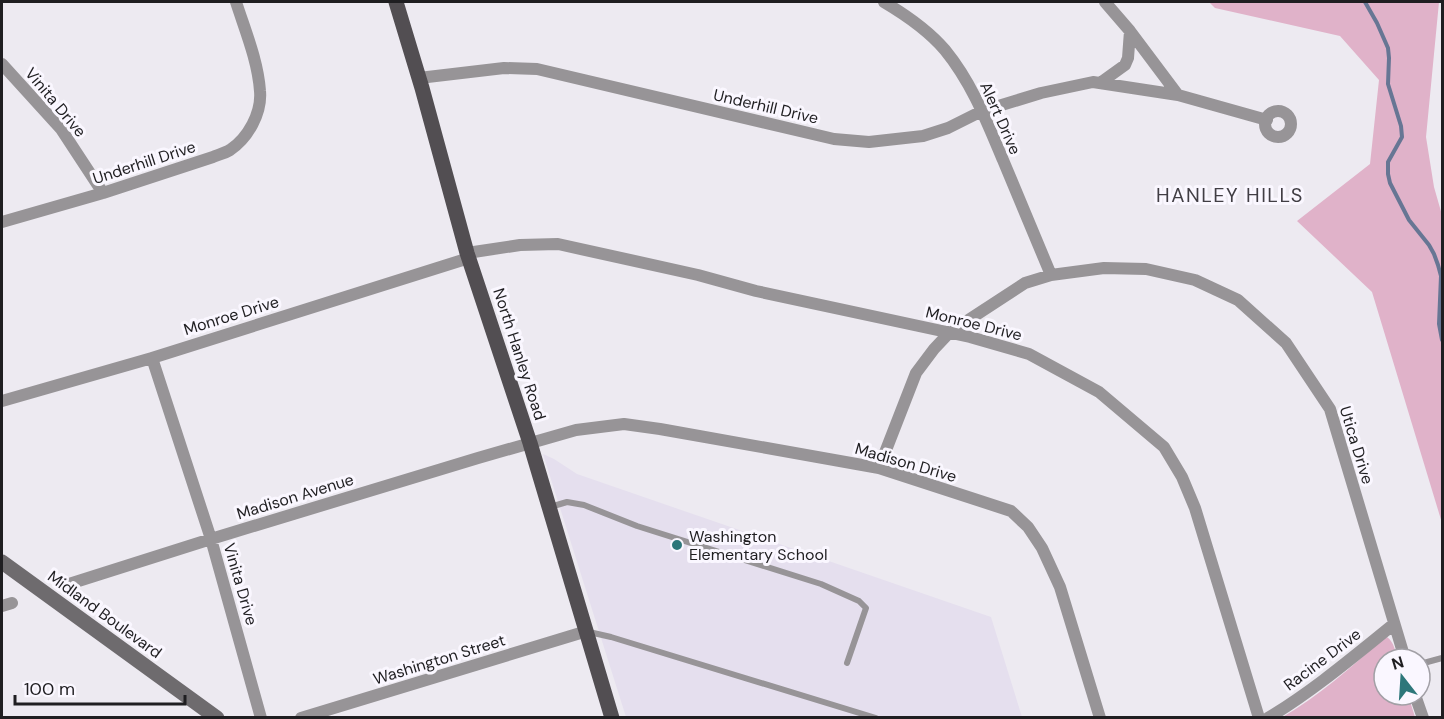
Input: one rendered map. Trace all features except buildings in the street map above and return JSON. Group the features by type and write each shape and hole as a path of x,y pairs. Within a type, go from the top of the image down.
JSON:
{"main road":[{"name":"North Hanley Road","path":"396,2 468,255 550,507 612,717"},
{"name":"Midland Boulevard","path":"2,562 217,717"}],"street":[{"name":"Alert Drive","path":"884,2 924,30 944,50 965,79 982,111 1051,275"},
{"path":"1105,2 1178,95"},
{"name":"Underhill Drive","path":"2,222 103,193 213,157 230,149 246,135 260,102 260,91 256,66 239,5"},
{"name":"Underhill Drive","path":"1100,83 1125,65 1128,58 1130,31"},
{"name":"Vinita Drive","path":"2,65 61,129 103,193"},
{"name":"Underhill Drive","path":"419,78 504,68 537,69 834,139 860,142 923,136 948,128 982,111 1041,93 1093,82 1178,95 1267,120"},
{"name":"Monroe Drive","path":"2,401 152,358 468,255 520,245 558,244 698,275 756,291 950,332 1029,354 1100,392 1164,447 1182,477 1195,508 1258,717"},
{"name":"Utica Drive","path":"879,468 916,373 934,349 950,332 1024,283 1051,275 1104,268 1146,269 1195,280 1238,300 1286,343 1330,409 1401,647"},
{"name":"Vinita Drive","path":"152,358 211,539 261,717"},
{"name":"Madison Drive","path":"530,443 576,430 624,424 879,468 1011,511 1028,527 1042,548 1060,587 1100,717"},
{"name":"Madison Avenue","path":"69,584 530,443"},
{"name":"Racine Drive","path":"1268,717 1290,705 1343,666 1394,624"},
{"name":"Washington Street","path":"301,717 587,631"}],"lane":[{"path":"550,507 567,502 584,505 637,526 821,585 859,601 866,608 847,663"},
{"path":"587,631 858,715 876,717"}],"shaded area":[{"path":"1209,2 1439,2 1426,137 1434,187 1442,215 1442,523 1372,292 1297,221 1370,164 1379,80 1340,36 1215,8"},
{"name":"Washington Elementary School","path":"543,454 577,474 991,617 1022,717 626,717"},
{"path":"1387,637 1394,647 1374,647"},
{"path":"1372,649 1372,707 1412,707 1415,717 1281,718 1346,671"}],"waterway":[{"path":"1365,2 1388,48 1388,84 1401,126 1402,137 1388,162 1390,183 1409,220 1429,245 1438,265 1441,276 1439,324 1442,340"}],"place":[{"name":"Washington Elementary School","path":"677,545"}],"district":[{"name":"HANLEY HILLS","path":"1230,195"}]}
